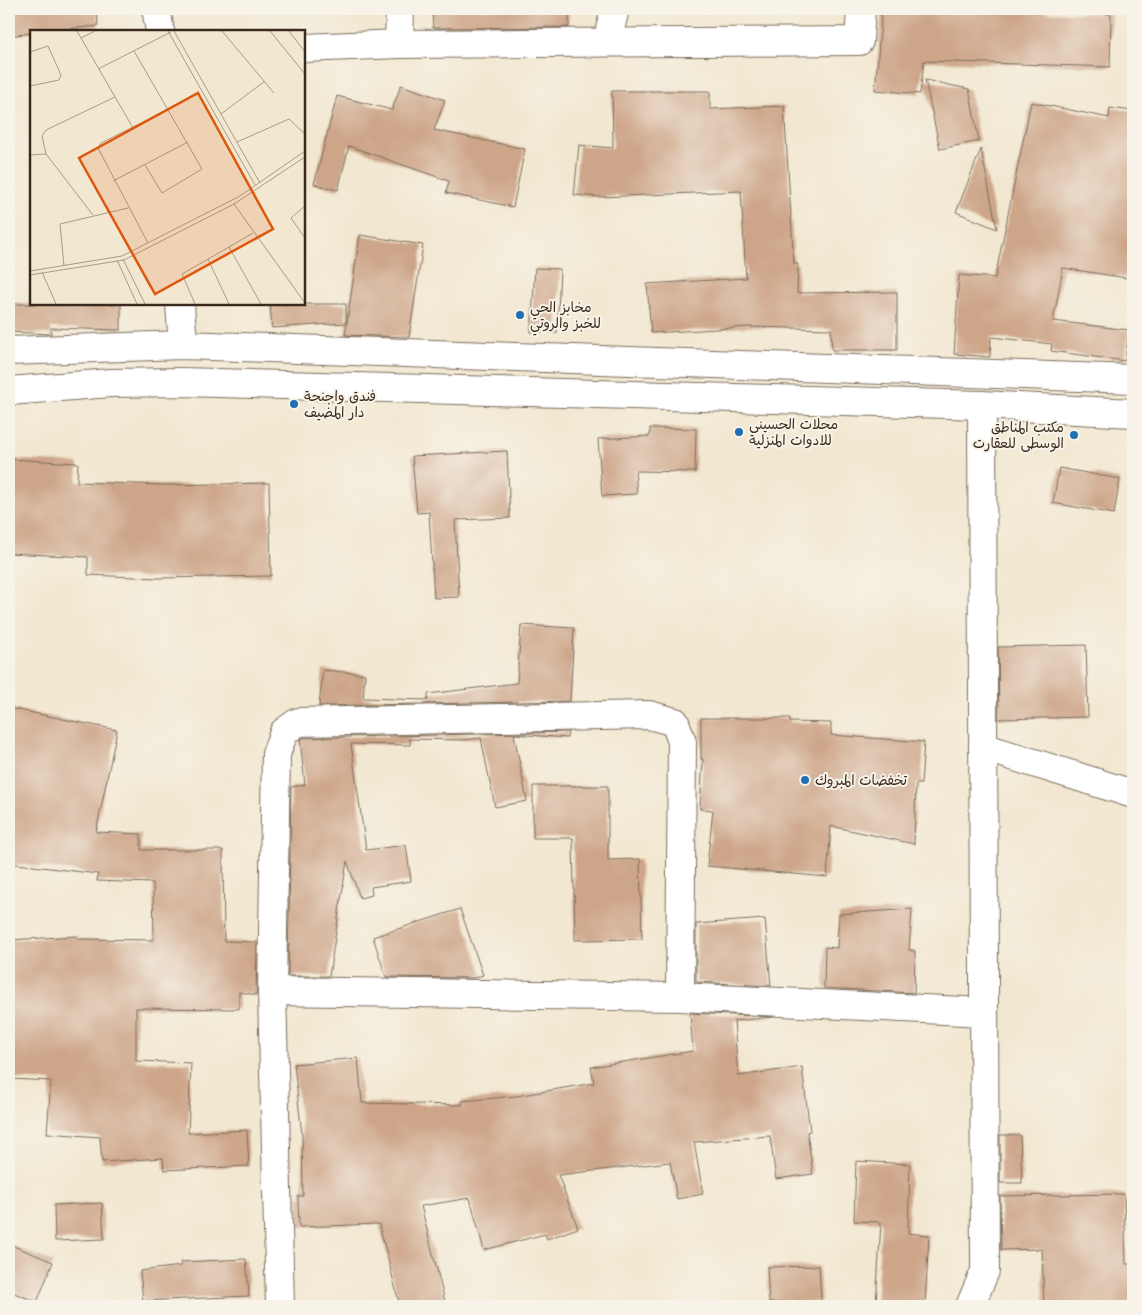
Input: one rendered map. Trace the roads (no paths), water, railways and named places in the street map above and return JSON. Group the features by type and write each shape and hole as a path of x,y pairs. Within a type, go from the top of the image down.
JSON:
{"street":[{"path":"156,9 160,30"},
{"path":"399,44 400,9"},
{"path":"607,42 615,9"},
{"path":"305,48 399,44 859,41 861,9"},
{"path":"180,305 183,345"},
{"path":"9,351 183,345 1133,379"},
{"path":"9,391 111,383 181,382 982,405 1133,413"},
{"path":"970,1306 985,1271 982,405"},
{"path":"280,1306 272,990 276,754 284,732 298,722 649,714 675,722 682,742 680,997"},
{"path":"983,747 1133,794"},
{"path":"272,990 680,997 984,1012"}],"place":[{"name":"مخابز الحي للخبز والروتي","path":"520,315"},
{"name":"فندق واجنحة دار المضيف","path":"294,404"},
{"name":"محلات الحسيني للادوات المنزلية","path":"739,432"},
{"name":"مكتب المناطق الوسطى للعقارت","path":"1074,435"},
{"name":"تخفضات المبروك","path":"805,780"}]}
